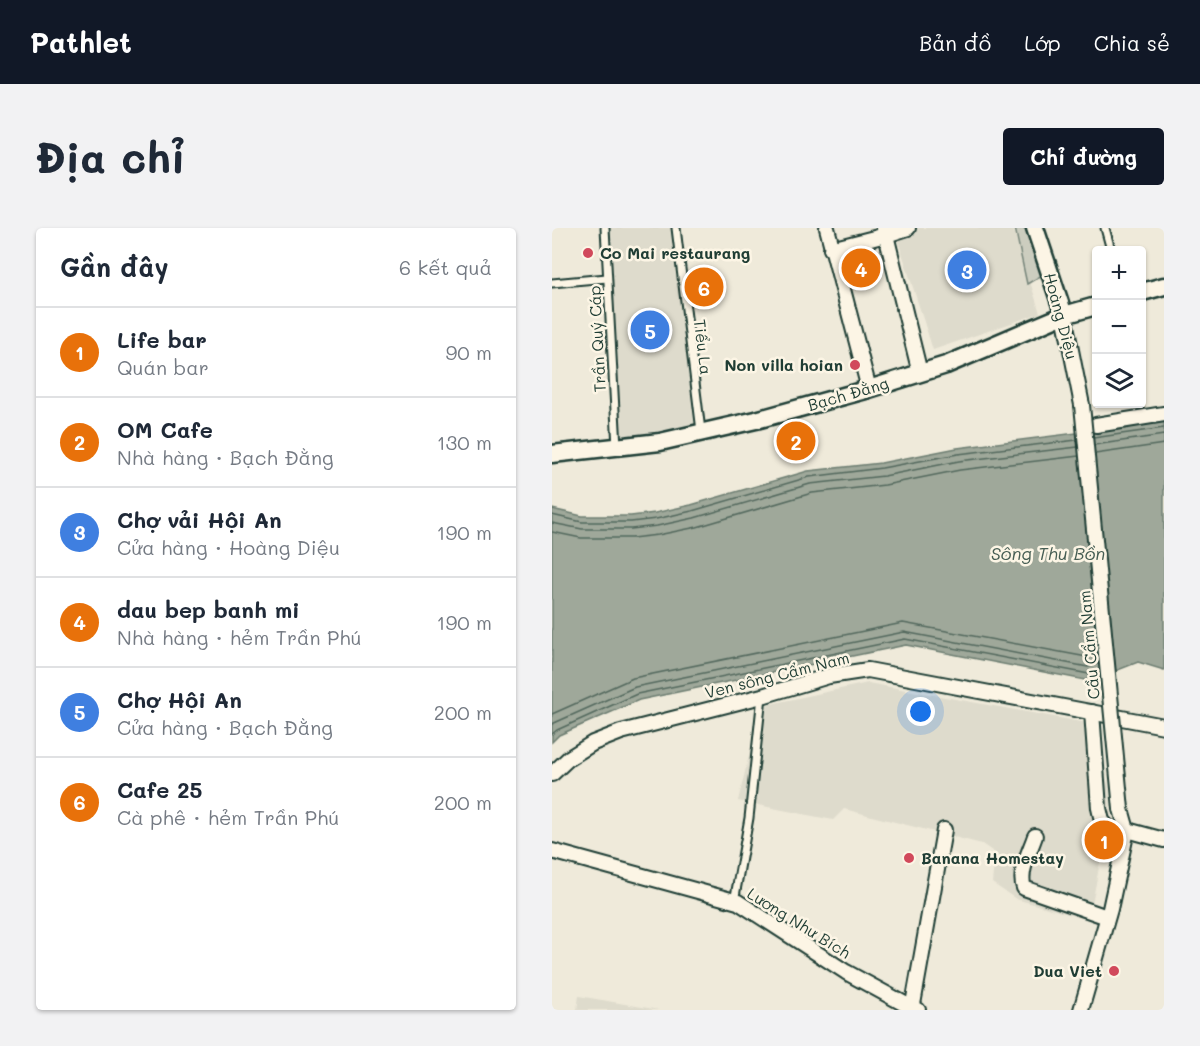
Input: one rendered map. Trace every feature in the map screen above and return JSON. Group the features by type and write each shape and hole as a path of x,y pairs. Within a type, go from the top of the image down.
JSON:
{"street":[{"path":"827,228 869,389"},
{"path":"831,249 885,232 908,228"},
{"name":"Hoàng Diệu","path":"1035,228 1064,315 1082,405"},
{"path":"885,232 920,373"},
{"path":"1146,291 1164,286"},
{"name":"Bạch Đằng","path":"552,454 617,448 701,433 756,420 946,365 1064,315 1092,307"},
{"name":"Cầu Cẩm Nam","path":"1082,405 1121,809 1127,830"},
{"path":"1096,425 1164,414"},
{"name":"Ven sông Cẩm Nam","path":"552,774 569,758 593,743 621,732 762,696 828,676 868,670 1164,726"},
{"path":"1092,712 1102,821 1110,829 1127,830 1164,840"},
{"path":"914,1009 944,830"},
{"path":"1081,1010 1107,917 1127,830"},
{"path":"1035,836 1023,874 1024,888 1107,917"},
{"name":"Lương Như Bích","path":"552,851 738,902 846,972 914,1009"}],"lane":[{"name":"Trần Quý Cáp","path":"605,228 617,448"},
{"name":"Tiểu La","path":"676,228 701,433"},
{"path":"1105,228 1110,246"},
{"path":"552,284 607,278"},
{"path":"734,902 750,818 762,696"}],"shaded area":[{"path":"608,228 676,228 697,431 620,444"},
{"path":"894,228 1013,228 1040,313 933,350"},
{"path":"1015,228 1028,228 1044,274 1027,284"},
{"path":"868,683 1092,724 1109,788 1112,832 1104,841 1089,920 1016,899 992,883 995,853 982,844 844,809 833,820 738,801 761,706"},
{"path":"579,996 659,1010 577,1010"}],"water":[{"name":"Sông Thu Bồn","path":"1164,422 1164,670 1138,662 1090,681 906,645 639,700 559,735 552,742 552,509 582,516 631,516 655,513 691,505 808,471 881,463 957,448"}],"place":[{"name":"Co Mai restaurang","path":"588,253"},
{"name":"dau bep banh mi","path":"861,268"},
{"name":"Chợ vải Hội An","path":"967,270"},
{"name":"Cafe 25","path":"704,287"},
{"name":"Chợ Hội An","path":"650,330"},
{"name":"Non villa hoian","path":"855,365"},
{"name":"OM Cafe","path":"796,441"},
{"name":"Life bar","path":"1104,840"},
{"name":"Banana Homestay","path":"909,858"},
{"name":"Dua Viet","path":"1114,971"}]}
